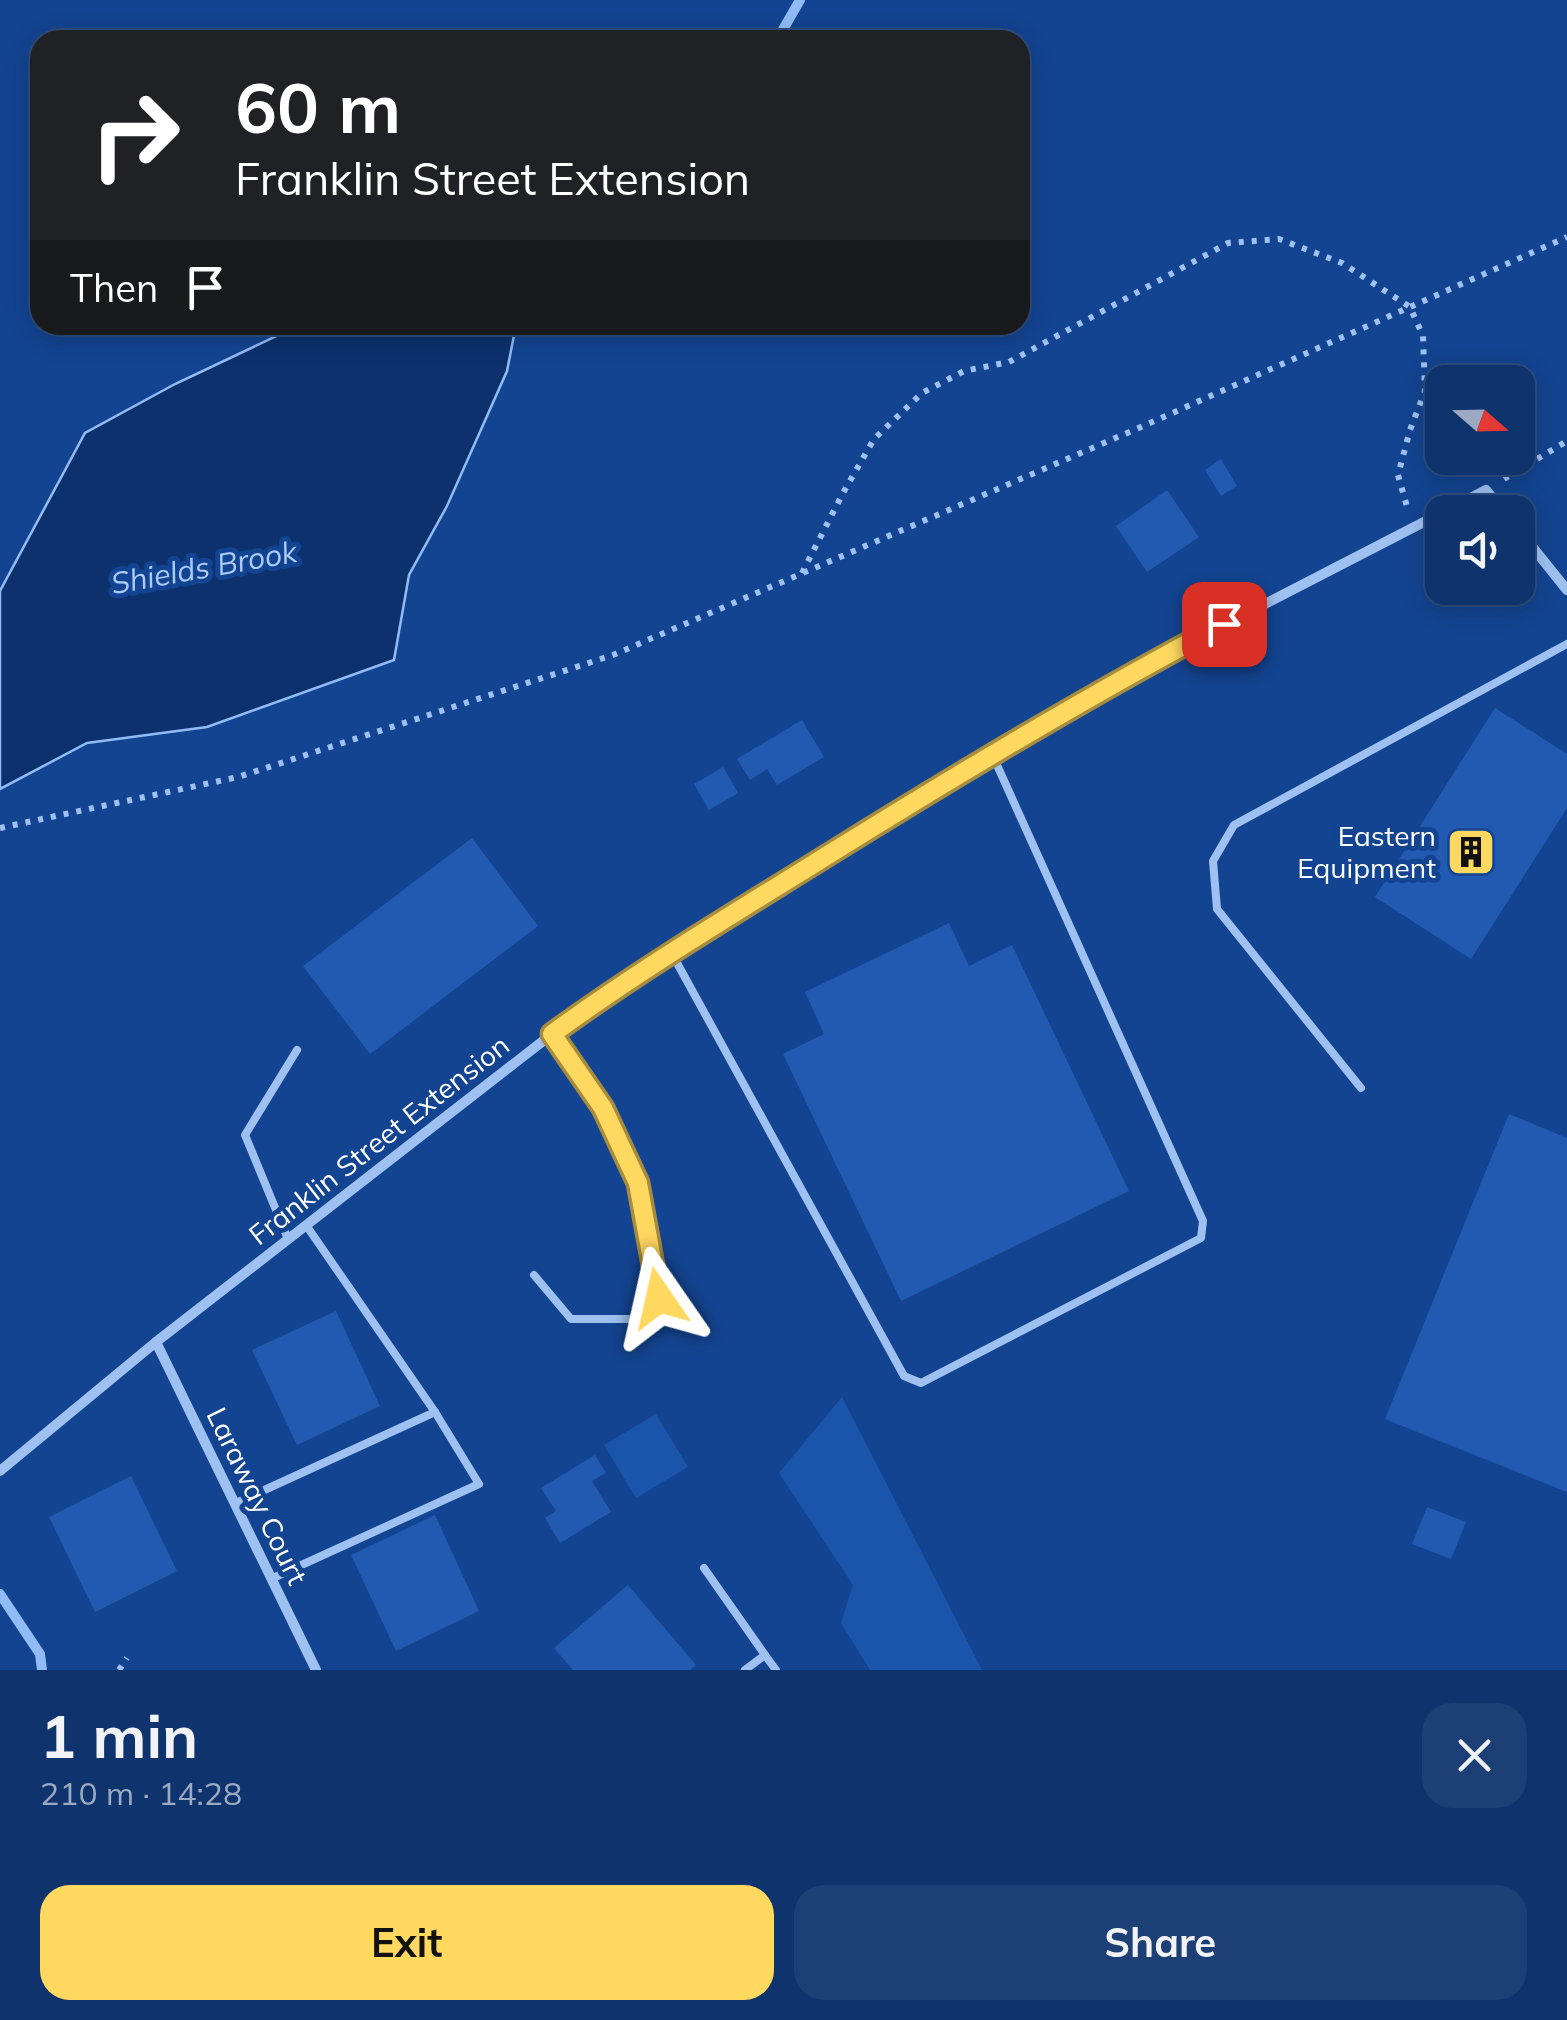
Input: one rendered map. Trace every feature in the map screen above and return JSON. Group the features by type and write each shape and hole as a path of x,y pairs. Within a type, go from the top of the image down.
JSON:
{"street":[{"name":"Franklin Street Extension","path":"0,1470 156,1342 552,1034 671,952 992,754 1162,657 1486,490"},
{"path":"1486,490 1490,495"},
{"path":"1535,550 1567,590"},
{"name":"Laraway Court","path":"156,1342 316,1670"}],"lane":[{"path":"1361,1088 1217,909 1213,860 1234,825 1567,644"},
{"path":"671,952 904,1376 920,1383 1201,1238 1203,1221 992,754"},
{"path":"534,1276 571,1320 632,1319 659,1298 638,1183 603,1108 552,1034"},
{"path":"288,1239 244,1135 297,1050"},
{"path":"273,1578 479,1484 306,1226"},
{"path":"236,1502 434,1412"},
{"path":"704,1568 776,1670"},
{"path":"745,1670 765,1655"}],"path":[{"path":"0,828 238,778 613,656 1567,237"},
{"path":"801,574 874,439 922,393 964,371 1022,356 1228,243 1278,239 1342,262 1410,307 1423,336 1425,391 1398,476 1412,526"},
{"path":"1486,490 1567,441"},
{"path":"119,1670 127,1658"}],"shaded area":[{"path":"842,1397 982,1670 870,1670 841,1623 853,1585 779,1473"},
{"path":"656,1414 688,1467 636,1498 604,1445"}],"water":[{"path":"279,335 514,335 507,371 447,506 409,575 394,660 207,727 87,743 0,789 0,591 85,433 175,384"}],"building":[{"path":"1221,459 1237,486 1221,496 1205,470"},
{"path":"1167,490 1199,537 1147,572 1116,526"},
{"name":"Eastern Equipment","path":"1495,708 1567,754 1567,808 1471,959 1375,897"},
{"path":"802,720 824,757 777,785 767,769 750,780 737,759"},
{"path":"723,767 738,793 709,810 694,784"},
{"path":"472,838 538,926 370,1054 303,966"},
{"path":"949,923 969,966 1012,945 1129,1191 901,1301 783,1054 824,1034 805,992"},
{"path":"1509,1114 1567,1138 1567,1492 1385,1419"},
{"path":"336,1311 380,1406 297,1445 252,1350"},
{"path":"595,1455 606,1473 592,1481 611,1512 560,1543 545,1518 556,1511 541,1488"},
{"path":"131,1476 177,1571 95,1612 49,1517"},
{"path":"1427,1507 1466,1522 1451,1559 1412,1544"},
{"path":"435,1515 479,1611 396,1651 351,1555"},
{"path":"628,1585 696,1665 690,1670 573,1670 554,1648"}],"waterway":[{"name":"Shields Brook","path":"783,30 800,0"},
{"path":"0,1594 40,1654 42,1670"}],"place":[{"name":"Eastern Equipment","path":"1471,852"}],"route":[{"path":"659,1298 638,1183 603,1108 552,1034 671,952 954,776 1224,624"}]}
